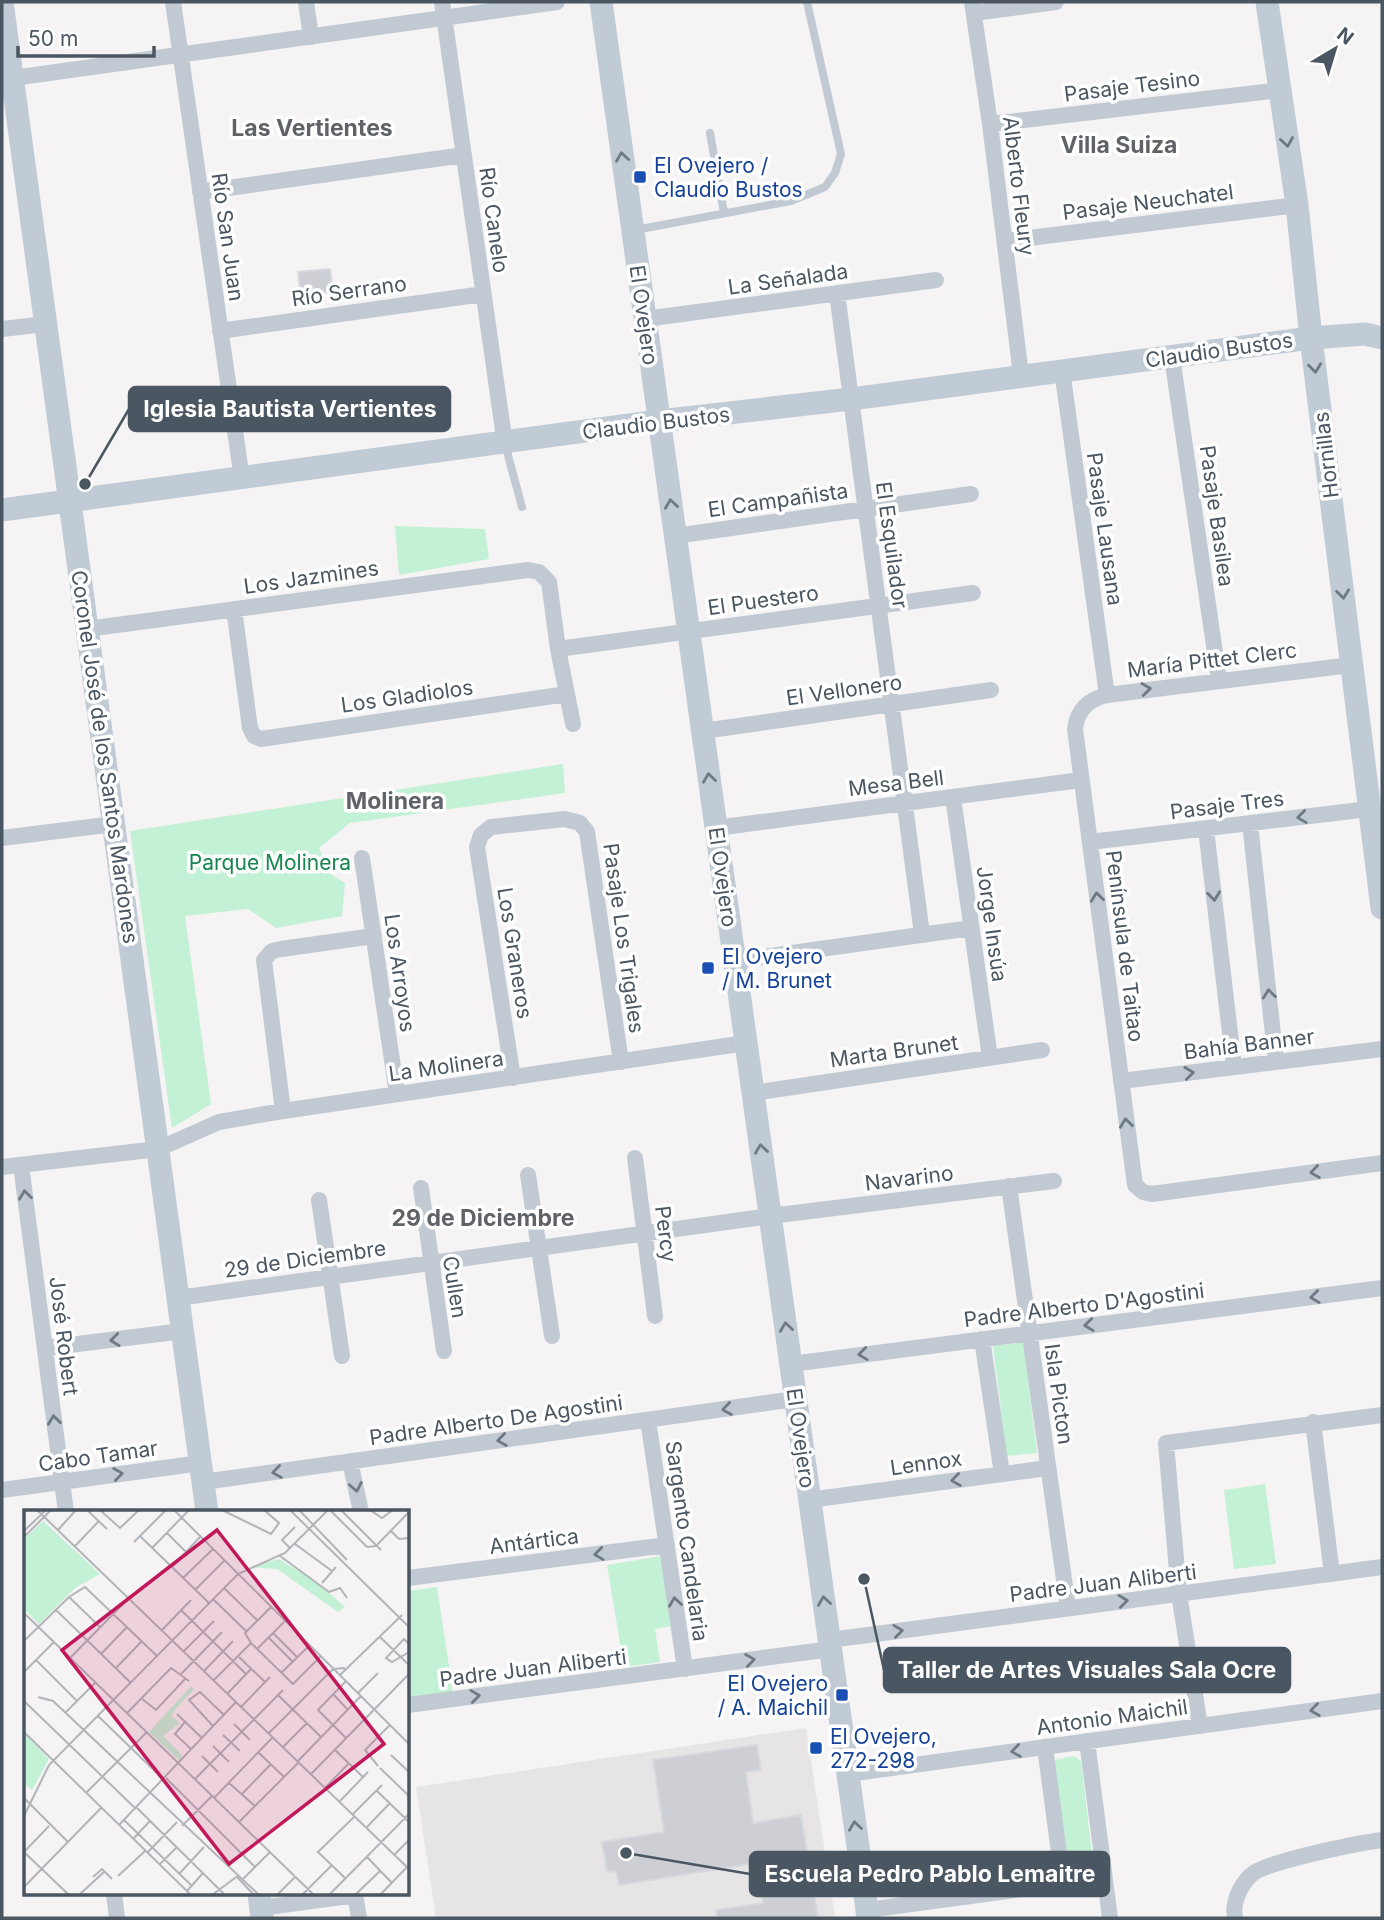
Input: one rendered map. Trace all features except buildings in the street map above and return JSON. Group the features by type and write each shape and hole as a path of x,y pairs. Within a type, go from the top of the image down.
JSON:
{"street":[{"name":"Coronel José de los Santos Mardones","path":"2,2 207,1510"},
{"name":"Río San Juan","path":"173,2 242,479"},
{"path":"306,2 311,37"},
{"path":"13,78 311,37 443,10 557,2"},
{"name":"El Ovejero","path":"601,2 867,1914"},
{"path":"973,8 1056,2"},
{"name":"Hornillas","path":"1267,2 1297,205 1382,908"},
{"name":"Alberto Fleury","path":"973,8 1021,375"},
{"name":"Río Canelo","path":"443,10 505,444"},
{"name":"Pasaje Tesino","path":"990,124 1280,90"},
{"path":"200,192 464,155"},
{"name":"Pasaje Neuchatel","path":"1005,241 1297,205"},
{"name":"La Señalada","path":"645,319 936,280"},
{"name":"El Esquilador","path":"837,293 922,934"},
{"name":"Río Serrano","path":"220,331 484,294"},
{"path":"2,329 46,324"},
{"name":"Claudio Bustos","path":"2,510 505,444 659,421 851,399 1311,338 1365,334 1382,338"},
{"name":"Pasaje Basilea","path":"1172,358 1219,680"},
{"name":"Pasaje Lausana","path":"1062,370 1107,695"},
{"name":"El Campañista","path":"675,536 971,494"},
{"name":"Los Jazmines","path":"87,629 528,570 539,572 549,582 558,649"},
{"name":"El Puestero","path":"558,649 973,593"},
{"name":"Los Gladiolos","path":"234,609 250,728 254,736 261,739 567,694"},
{"path":"558,649 573,724"},
{"name":"María Pittet Clerc","path":"1083,709 1091,701 1107,695 1351,665"},
{"name":"El Vellonero","path":"703,732 991,690"},
{"name":"Península de Taitao","path":"1083,709 1075,729 1132,1180 1138,1189 1152,1194 1382,1163"},
{"name":"Mesa Bell","path":"716,828 1081,780"},
{"name":"Jorge Insúa","path":"953,797 990,1058"},
{"name":"Pasaje Tres","path":"1090,842 1370,809"},
{"name":"Pasaje Los Trigales","path":"481,835 491,827 565,819 580,823 587,832 621,1062"},
{"path":"1250,823 1276,1062"},
{"path":"2,838 114,824"},
{"path":"1206,829 1234,1067"},
{"name":"Los Graneros","path":"481,835 477,847 513,1078"},
{"name":"Los Arroyos","path":"362,858 397,1094"},
{"path":"734,961 971,928"},
{"path":"283,1111 264,960 272,951 373,936"},
{"name":"La Molinera","path":"2,1167 158,1149 219,1122 283,1111 746,1043"},
{"name":"Bahía Banner","path":"1121,1081 1382,1049"},
{"name":"Marta Brunet","path":"753,1093 1042,1050"},
{"name":"Percy","path":"635,1158 655,1316"},
{"name":"José Robert","path":"21,1165 66,1510"},
{"path":"528,1175 551,1336"},
{"name":"Navarino","path":"770,1216 1054,1181"},
{"name":"Isla Picton","path":"1009,1186 1068,1608"},
{"name":"Cullen","path":"421,1188 444,1351"},
{"path":"319,1200 342,1356"},
{"name":"29 de Diciembre","path":"178,1298 770,1216"},
{"name":"Padre Alberto D'Agostini","path":"791,1364 1382,1288"},
{"path":"45,1348 183,1331"},
{"path":"982,1339 1002,1474"},
{"name":"Padre Alberto De Agostini","path":"202,1472 350,1461 795,1399"},
{"path":"1200,1726 1180,1594 1166,1443 1382,1415"},
{"name":"Sargento Candelaria","path":"648,1420 685,1669"},
{"path":"1313,1422 1332,1574"},
{"path":"350,1461 361,1510"},
{"name":"Lennox","path":"809,1500 1048,1468"},
{"name":"Cabo Tamar","path":"2,1490 62,1482 202,1472"},
{"name":"Antártica","path":"410,1578 667,1545"},
{"name":"Padre Juan Aliberti","path":"410,1705 685,1669 1068,1608 1382,1567"},
{"name":"Antonio Maichil","path":"848,1774 1382,1701"},
{"path":"1087,1741 1110,1918"},
{"path":"1045,1747 1063,1883"},
{"path":"1235,1918 1233,1908 1239,1891 1253,1873 1308,1855 1382,1840"},
{"path":"867,1914 1104,1878"},
{"path":"114,1896 117,1918"},
{"path":"261,1907 341,1896"},
{"path":"356,1896 359,1918"}],"lane":[{"path":"632,230 791,201 825,187 835,173 841,154 807,2"},
{"path":"710,133 724,213"},
{"path":"505,444 522,507"}],"shaded area":[{"path":"806,1728 835,1918 436,1918 416,1787"}],"green space":[{"path":"395,526 485,529 489,559 399,575"},
{"name":"Parque Molinera","path":"563,764 565,793 350,823 319,848 330,874 345,883 342,916 276,928 248,909 185,916 211,1104 172,1128 130,831"},
{"path":"1023,1342 1037,1453 1007,1456 993,1346"},
{"path":"1265,1484 1276,1564 1234,1569 1224,1490"},
{"path":"661,1556 672,1626 655,1629 660,1662 624,1667 607,1565"},
{"path":"437,1587 453,1693 410,1700 410,1591"},
{"path":"1074,1756 1081,1761 1093,1863 1091,1871 1073,1873 1069,1867 1054,1760"}],"place":[{"name":"El Ovejero / Claudio Bustos","path":"640,177"},
{"name":"Iglesia Bautista Vertientes","path":"85,484"},
{"name":"El Ovejero / M. Brunet","path":"708,968"},
{"name":"Taller de Artes Visuales Sala Ocre","path":"864,1579"},
{"name":"El Ovejero / A. Maichil","path":"842,1695"},
{"name":"El Ovejero, 272-298","path":"816,1748"},
{"name":"Escuela Pedro Pablo Lemaitre","path":"626,1853"}],"district":[{"name":"Las Vertientes","path":"312,128"},
{"name":"Villa Suiza","path":"1119,145"},
{"name":"Molinera","path":"395,801"},
{"name":"29 de Diciembre","path":"483,1218"}]}
